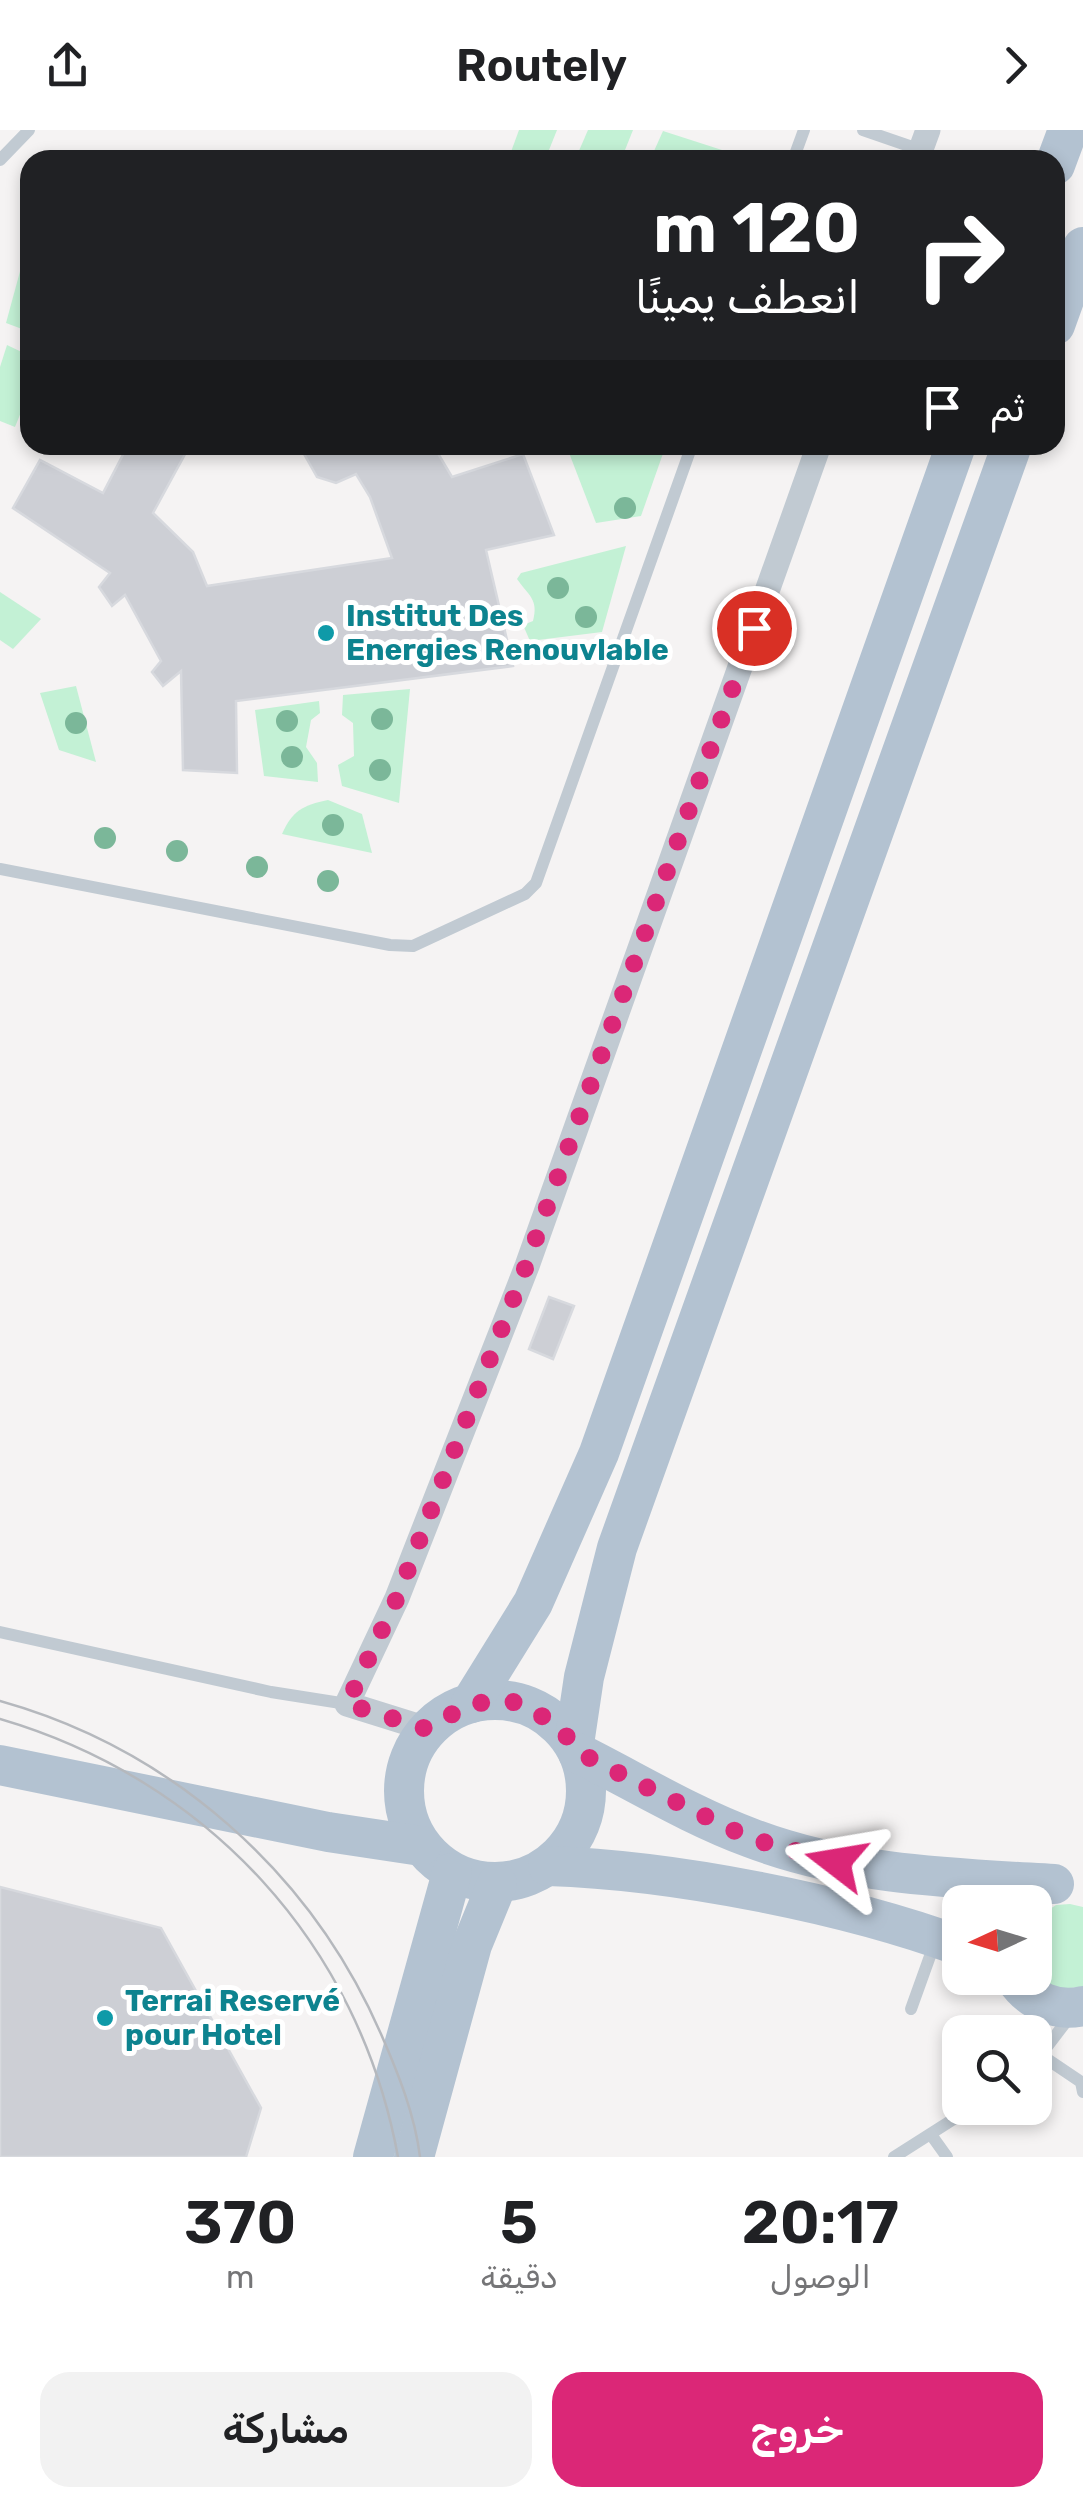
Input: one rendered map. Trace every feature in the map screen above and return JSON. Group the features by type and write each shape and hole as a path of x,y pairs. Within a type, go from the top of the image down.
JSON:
{"main road":[{"path":"471,1703 533,1603 598,1453 952,455"},
{"path":"576,1748 584,1677 617,1548 1008,455"},
{"path":"764,987 811,1005"},
{"path":"548,1866 564,1852 584,1815 584,1772 576,1748 559,1726 529,1707 494,1699 471,1703 427,1729 412,1753 404,1794 408,1822 421,1846 452,1873 497,1884 548,1866 612,1868 848,1913 942,1940"},
{"path":"576,1748 749,1838 808,1856 915,1876 1054,1890"},
{"path":"0,1765 328,1832 421,1846"},
{"path":"328,1832 404,1794"},
{"path":"372,2157 452,1873"},
{"path":"414,2157 472,1945 497,1884"},
{"path":"1038,1995 1062,2008 1080,2007"}],"street":[{"path":"427,1729 347,1704 397,1598 526,1266 816,455"}],"lane":[{"path":"0,160 30,130"},
{"path":"863,130 922,147"},
{"path":"0,869 390,946 413,946 525,894 536,883 688,455"},
{"path":"0,1632 271,1692 347,1704"},
{"path":"911,2009 942,1953"},
{"path":"1052,2041 1080,2007"},
{"path":"1052,2066 1081,2082 1083,2092"},
{"path":"894,2157 947,2125"},
{"path":"932,2136 947,2157"}],"green space":[{"path":"519,130 557,130 549,150 512,150"},
{"path":"588,130 633,130 625,150 579,150"},
{"path":"663,131 722,150 654,150"},
{"path":"20,271 20,328 6,323"},
{"path":"7,345 20,351 20,415 15,427 0,421 0,367"},
{"path":"570,455 662,455 641,516 596,523"},
{"path":"626,546 602,632 530,641 523,625 533,621 535,607 517,579 521,573"},
{"path":"0,592 41,619 13,649 0,640"},
{"path":"76,686 96,762 59,750 40,693"},
{"path":"410,689 399,803 342,786 338,765 354,756 353,723 342,715 343,695"},
{"path":"319,701 320,713 311,720 306,747 317,763 318,782 264,776 255,710"},
{"path":"328,800 362,814 372,853 282,834 299,810"},
{"path":"1083,1907 1083,1987 1052,1986 1052,1908"}],"building":[{"name":"Institut Des Energies Renouvlable","path":"123,455 185,455 153,513 193,552 207,586 392,558 370,497 356,474 336,483 317,477 305,455 439,455 452,477 523,455 554,535 486,550 513,666 236,701 237,773 183,770 181,671 163,686 152,672 161,661 125,595 112,606 99,587 110,573 13,508 40,460 103,493"},
{"path":"549,1297 574,1306 553,1359 529,1349"},
{"name":"Terrai Reservé pour Hotel","path":"0,1887 161,1928 261,2108 246,2157 0,2157"}],"tram line":[{"path":"0,1701 63,1722 122,1750 177,1784 228,1824 274,1870 316,1920 351,1975 399,2079 420,2157"},
{"path":"0,1719 75,1747 144,1783 207,1828 262,1881 310,1941 349,2007 378,2080 398,2157"}],"place":[{"name":"Institut Des Energies Renouvlable","path":"326,633"},
{"name":"Terrai Reservé pour Hotel","path":"105,2018"}],"route":[{"path":"754,628 526,1266 397,1598 347,1704 427,1729 471,1703 494,1699 518,1702 540,1711 559,1726 578,1752 632,1780 749,1838 836,1862"}]}
